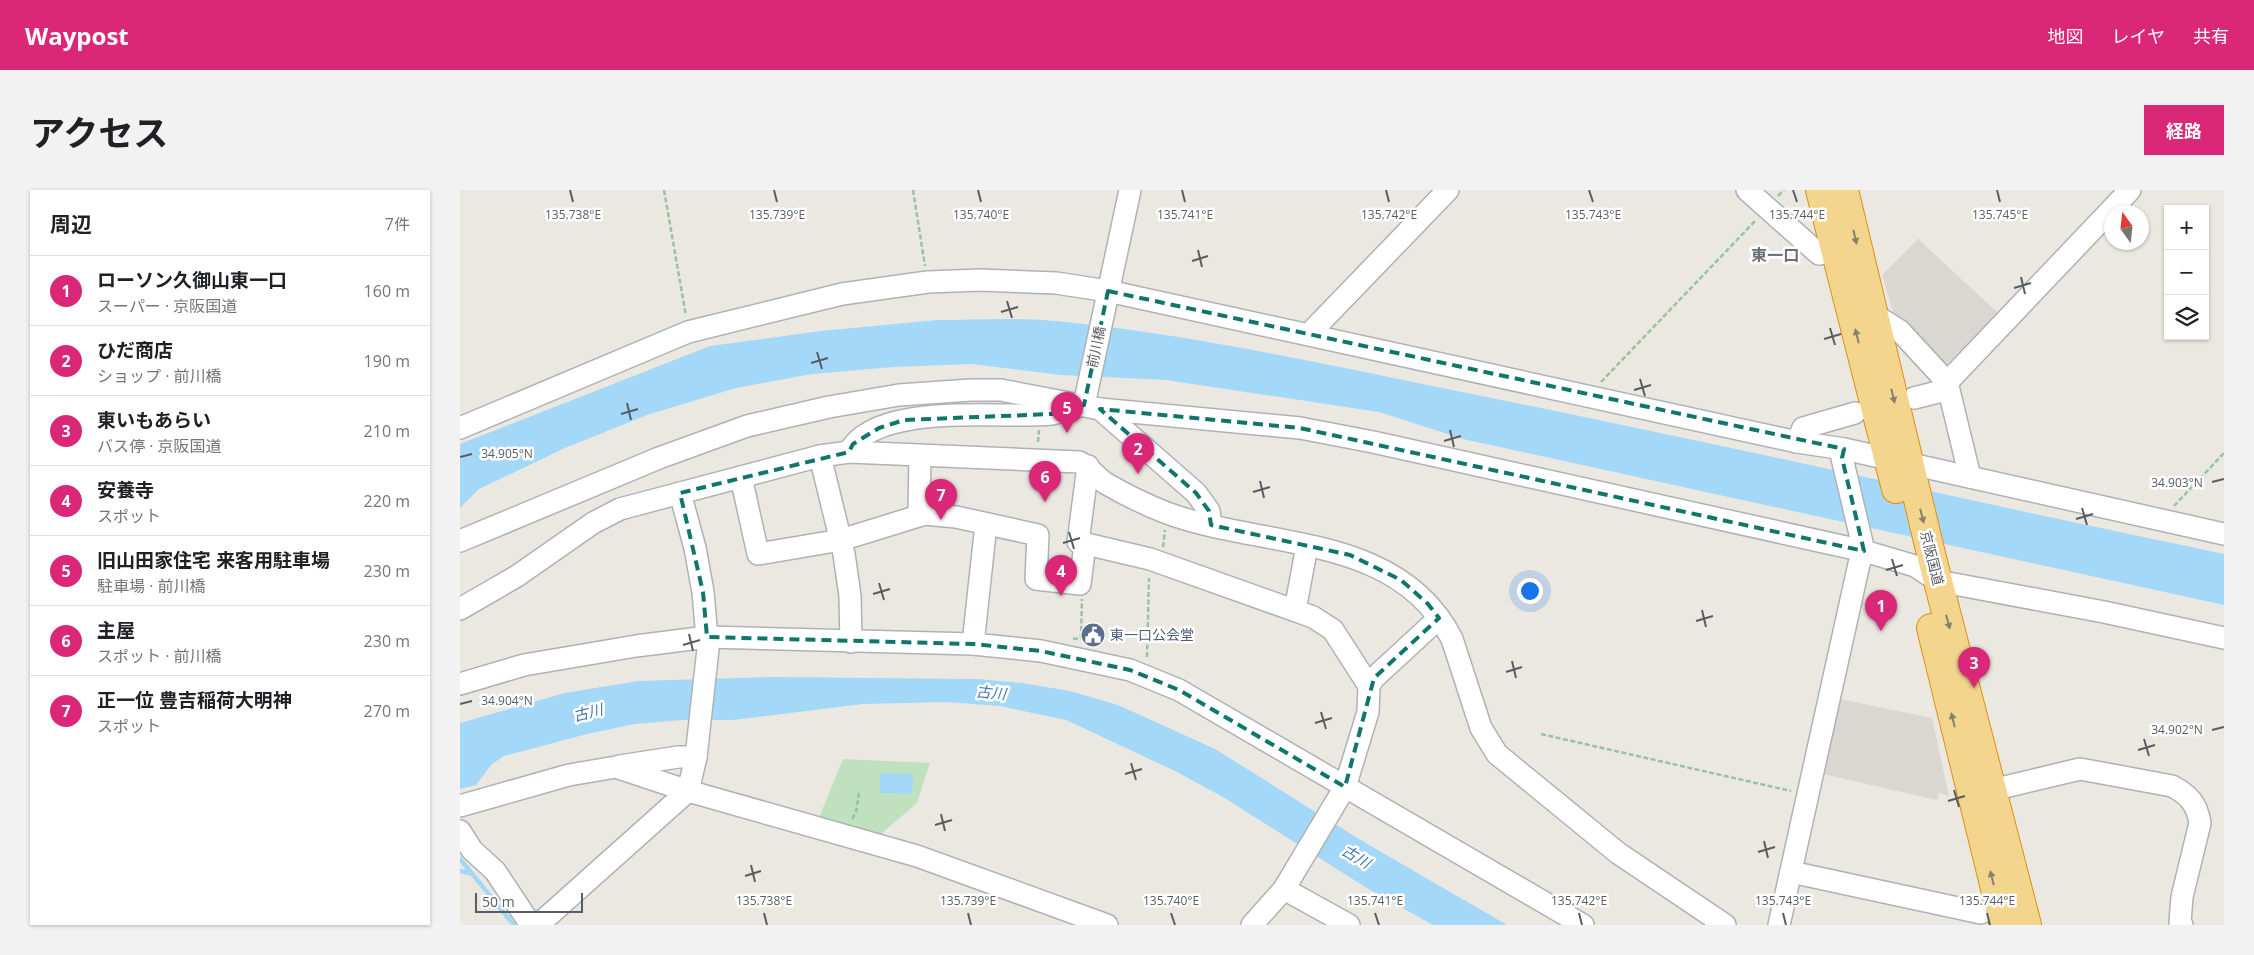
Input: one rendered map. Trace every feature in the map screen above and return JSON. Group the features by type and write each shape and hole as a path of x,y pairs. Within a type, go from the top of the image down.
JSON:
{"highway":[{"name":"京阪国道","path":"1820,190 1835,250 1900,467 1924,565 1993,919"},
{"name":"京阪国道","path":"1844,190 1873,314 1900,467"},
{"name":"京阪国道","path":"1924,565 1992,790 2027,925"}],"street":[{"name":"前川橋","path":"1090,403 1108,296 1130,190"},
{"path":"1309,334 1448,190"},
{"path":"1748,190 1819,254 1835,250"},
{"path":"1914,398 1938,392 2130,190"},
{"path":"460,428 688,332 842,294 928,282 980,280 1056,283 1108,296 1309,334 1797,442 1900,467 1970,477 2224,534"},
{"path":"1873,314 1900,331 1947,382 1970,477"},
{"path":"460,541 659,458 747,426 829,407 899,395 1001,390 1090,403 1300,428 1373,442 1863,547 2104,612 2224,638"},
{"path":"849,452 853,444 878,428 904,420 964,414 1052,414 1090,403"},
{"path":"1090,403 1196,493 1209,511 1210,525"},
{"path":"1797,442 1803,428 1855,413"},
{"path":"460,609 518,576 593,523 620,509 820,456 849,452 1079,462 1088,466 1104,482 1167,513 1210,525 1350,555 1384,570 1414,590 1439,618 1452,639 1481,728 1497,754 1618,853 1725,925"},
{"path":"1779,925 1863,547 1843,454"},
{"path":"820,456 841,540 850,596 851,642"},
{"path":"919,514 920,456"},
{"path":"741,477 758,554 841,540 919,514 956,517 1038,535 1036,579 1080,584 1081,543 1088,466"},
{"path":"538,925 688,791 697,753 707,643 700,574 680,493"},
{"path":"973,644 986,524"},
{"path":"1081,543 1150,559 1314,617 1333,630 1369,686"},
{"path":"1295,610 1307,546"},
{"path":"1252,925 1286,885 1343,790 1368,712 1369,686 1374,678 1439,618"},
{"path":"460,684 524,665 636,646 707,643 851,642 973,644 1041,651 1130,670 1180,690 1343,790 1418,827 1583,925"},
{"path":"460,806 569,774 697,753"},
{"path":"616,767 688,791 917,856 1107,925"},
{"path":"1992,790 2080,769 2172,786 2184,792 2192,800 2198,811 2200,823 2182,897 2180,922 2182,925"},
{"path":"460,831 472,850 495,871 531,925"},
{"path":"1791,872 1993,919"},
{"path":"1286,885 1349,925"}],"path":[{"path":"664,190 688,332"},
{"path":"913,190 928,282"},
{"path":"1588,396 1784,190"},
{"path":"2161,520 2224,453"},
{"path":"1146,676 1150,559"},
{"path":"1076,639 1081,638 1082,593"},
{"path":"1541,734 1807,795"},
{"path":"843,835 856,812 859,793"}],"highlighted area":[{"path":"1108,291 1844,449 1842,458 1864,551 1300,428 1100,409 1196,493 1209,511 1211,525 1350,555 1401,580 1428,604 1439,618 1374,678 1345,787 1179,690 1130,670 1041,651 973,644 707,637 703,592 680,493 849,452 853,444 879,428 904,420 1052,414 1084,405"}],"shaded area":[{"path":"1918,239 1999,314 1943,368 1902,325 1893,312 1882,275"},
{"path":"1835,698 1932,718 1949,796 1939,793 1937,800 1818,773"}],"green space":[{"path":"843,759 930,763 917,803 874,840 818,820"}],"water":[{"path":"1011,319 1055,321 1156,334 1257,351 1649,431 2224,554 2224,605 1463,439 1379,412 1166,380 1061,375 972,364 893,367 812,374 736,388 647,415 565,448 479,489 460,508 460,444 710,346 821,331 937,320"},
{"name":"古川","path":"773,677 978,679 1022,683 1070,691 1118,705 1215,749 1359,839 1507,925 1433,925 1370,890 1223,797 1175,771 1066,720 1000,706 947,702 863,704 733,720 682,720 635,724 587,734 504,756 492,764 476,785 460,789 460,723 565,693 638,681"},
{"path":"880,773 913,774 912,794 880,793"}],"waterway":[{"path":"460,859 514,925"},
{"path":"460,871 470,873"}],"place":[{"name":"旧山田家住宅 来客用駐車場","path":"1067,433"},
{"name":"ひだ商店","path":"1138,474"},
{"name":"主屋","path":"1045,502"},
{"name":"正一位 豊吉稲荷大明神","path":"941,520"},
{"name":"安養寺","path":"1061,596"},
{"name":"ローソン久御山東一口","path":"1881,631"},
{"name":"東一口公会堂","path":"1093,635"},
{"name":"東いもあらい","path":"1974,688"}],"district":[{"name":"東一口","path":"1775,255"}]}
